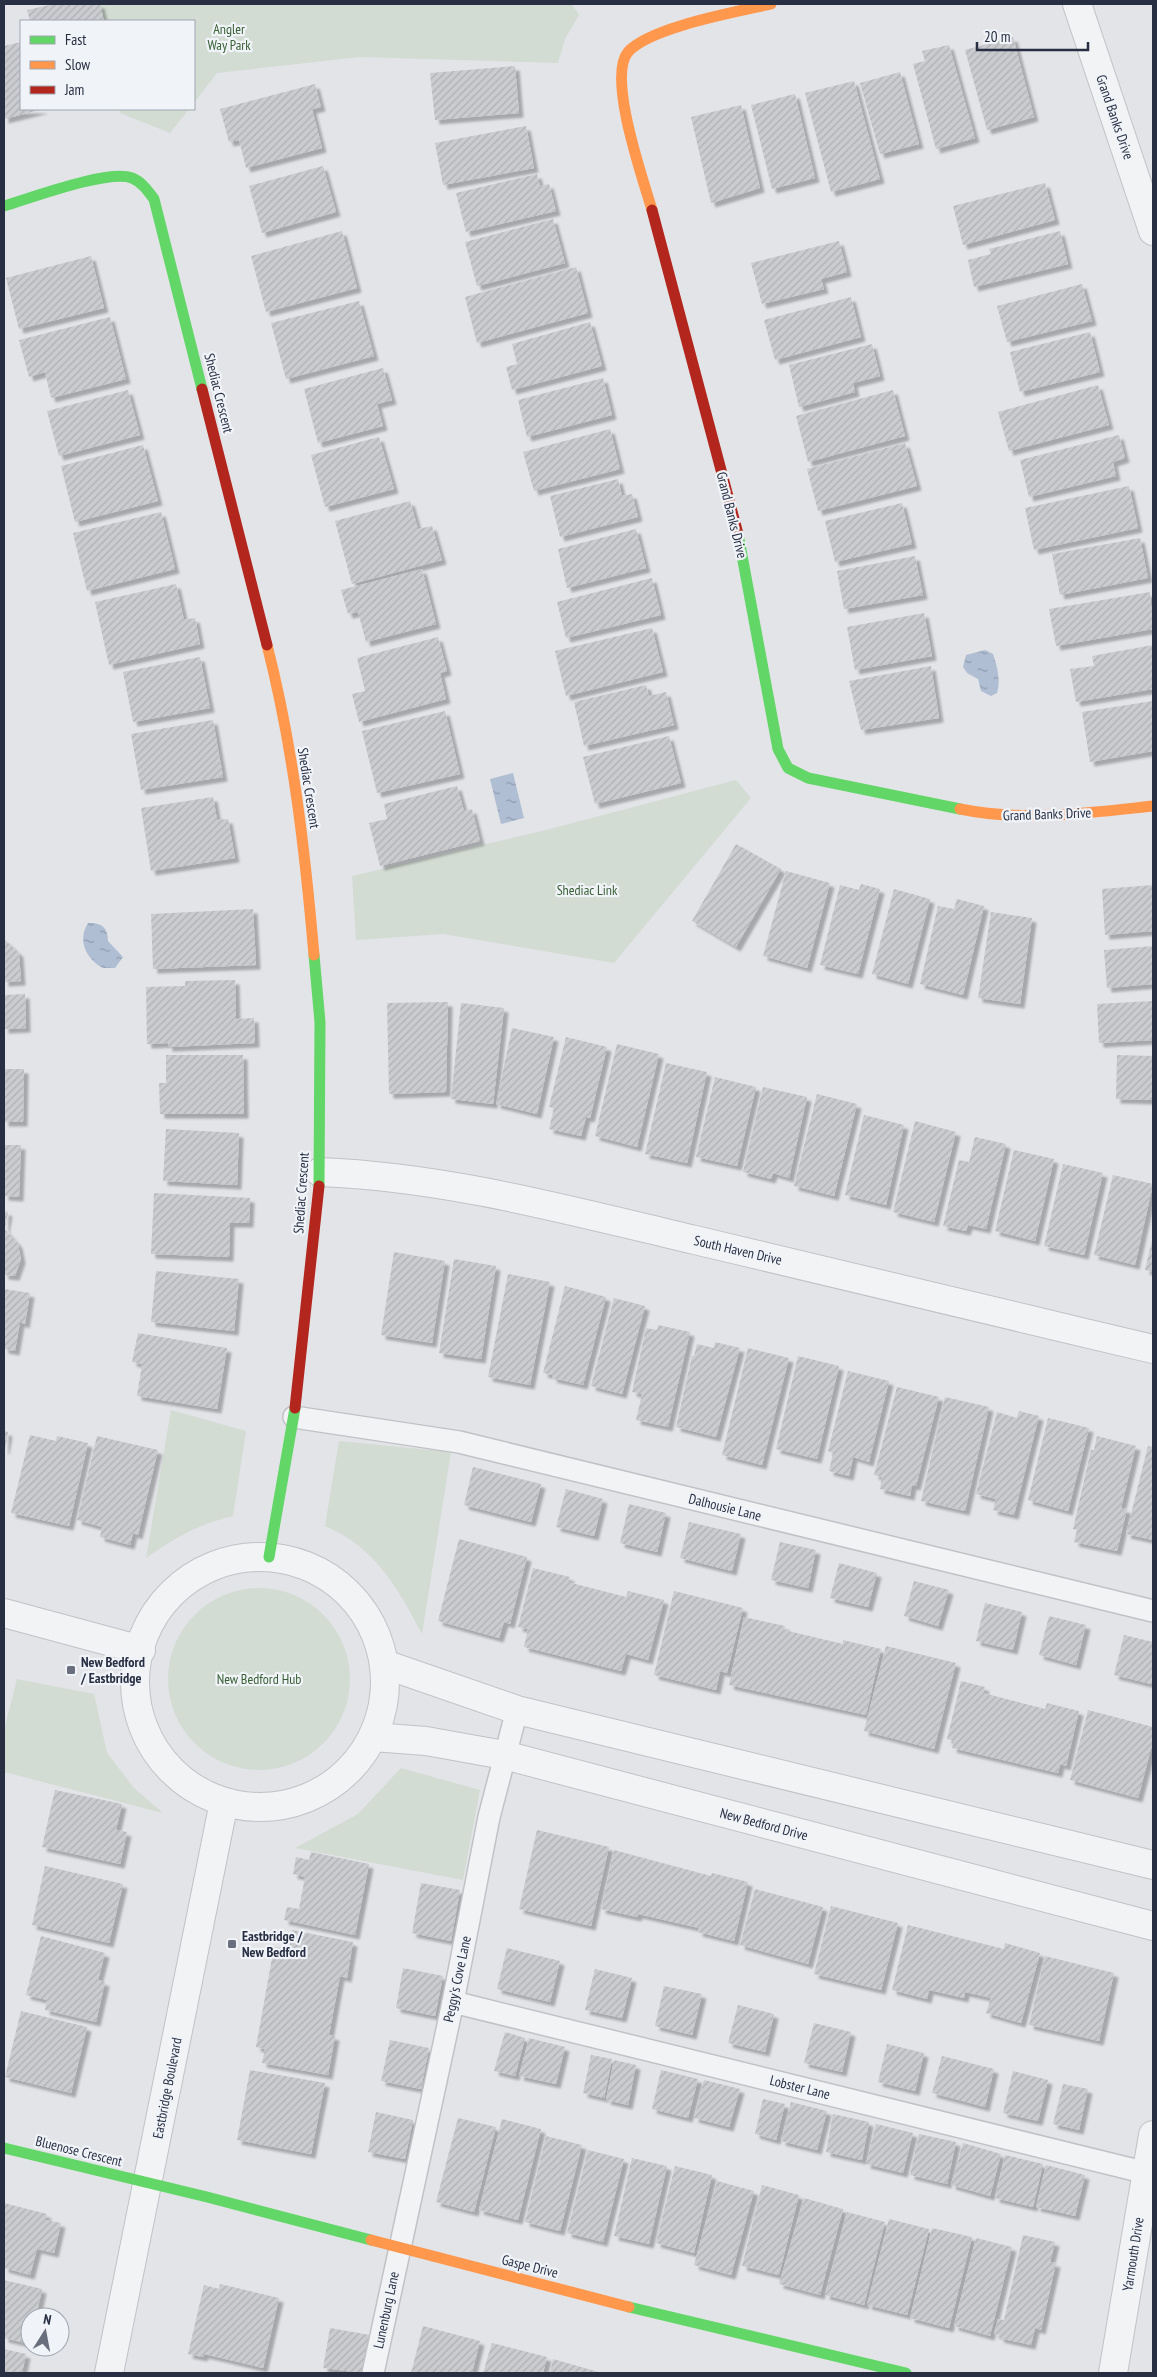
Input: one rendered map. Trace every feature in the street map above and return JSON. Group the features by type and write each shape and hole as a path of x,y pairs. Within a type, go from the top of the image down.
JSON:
{"street":[{"name":"Grand Banks Drive","path":"771,4 672,30 636,43 627,52 619,77 621,94 738,536 754,611 771,717 782,758 788,768 808,778 988,815 1025,817 1071,815 1153,806"},
{"name":"Grand Banks Drive","path":"1077,4 1153,231"},
{"name":"Shediac Crescent","path":"4,206 102,179 129,178 144,185 154,199 269,652 295,786 308,885 320,1022 320,1172 294,1417 269,1557"},
{"name":"South Haven Drive","path":"320,1172 373,1174 408,1178 521,1199 1153,1349"},
{"path":"269,1557 296,1562 321,1572 346,1591 367,1616 378,1639 384,1664 385,1695 381,1716 373,1737 351,1768 332,1785 316,1794 294,1802 272,1806 248,1806 224,1802 196,1789 164,1762 148,1738 138,1711 135,1683 141,1650 153,1616 169,1596 187,1580 208,1568 238,1558 269,1557"},
{"path":"4,1613 141,1650"},
{"path":"384,1664 517,1710 1153,1865"},
{"name":"New Bedford Drive","path":"373,1737 426,1741 504,1756 1153,1926"},
{"name":"Eastbridge Boulevard","path":"109,2373 224,1802"},
{"name":"Yarmouth Drive","path":"1113,2373 1153,2135"},
{"name":"Bluenose Crescent","path":"4,2148 148,2183"},
{"name":"Gaspe Drive","path":"148,2183 645,2311 906,2373"}],"lane":[{"name":"Dalhousie Lane","path":"294,1417 459,1442 1153,1611"},
{"name":"Peggy's Cove Lane","path":"399,2248 504,1756 517,1710"},
{"name":"Lobster Lane","path":"453,2002 1146,2173"},
{"name":"Lunenburg Lane","path":"373,2373 399,2248"}],"green space":[{"name":"Angler Way Park","path":"93,4 572,4 579,15 565,39 558,63 360,57 217,73 195,102 195,20 98,20"},
{"path":"119,110 188,110 170,133 120,113"},
{"name":"Shediac Link","path":"736,780 751,798 614,963 443,934 356,940 352,876 550,829"},
{"path":"171,1410 246,1431 233,1516 208,1523 187,1532 146,1558"},
{"path":"339,1441 451,1452 422,1634 394,1585 371,1557 358,1545 325,1526"},
{"name":"New Bedford Hub","path":"268,1588 277,1589 302,1598 324,1614 340,1636 349,1661 349,1697 340,1722 324,1744 302,1760 286,1766 268,1770 250,1770 241,1769 216,1760 201,1750 188,1737 178,1722 169,1697 168,1670 169,1661 178,1636 188,1621 201,1608 216,1598 241,1589"},
{"path":"17,1679 94,1694 107,1753 134,1788 163,1813 4,1772 4,1730"},
{"path":"401,1768 480,1790 463,1880 295,1848 358,1814"}],"water":[{"path":"985,650 993,654 998,674 999,684 997,693 991,696 981,691 978,679 967,673 963,667 966,655"},
{"path":"513,773 524,818 501,824 490,779"},
{"path":"88,923 103,927 107,933 108,941 123,957 115,968 103,968 92,960 88,954 83,942 83,936"}],"building":[{"path":"54,4 100,4 104,20 30,20 27,10"},
{"path":"1013,37 1034,117 987,130 965,50"},
{"path":"20,42 20,110 40,110 4,119 4,46"},
{"path":"949,45 975,138 936,149 913,64 925,61 922,51"},
{"path":"515,66 519,113 435,120 430,73"},
{"path":"900,72 919,144 880,154 860,83"},
{"path":"854,81 880,179 831,192 805,93"},
{"path":"315,84 321,107 312,109 322,148 246,168 239,140 229,142 220,109"},
{"path":"795,94 815,178 772,189 751,105"},
{"path":"741,105 760,188 711,203 691,117"},
{"path":"526,126 534,168 443,185 435,143"},
{"path":"323,166 336,212 262,233 249,186"},
{"path":"537,174 540,186 549,184 556,211 466,232 456,193"},
{"path":"1045,183 1055,220 963,245 953,206"},
{"path":"553,219 565,263 477,286 465,242"},
{"path":"342,231 357,288 266,312 251,256"},
{"path":"1060,231 1068,264 974,287 968,260 991,254 989,249"},
{"path":"839,241 847,272 821,279 824,289 762,304 751,263"},
{"path":"91,256 104,308 19,329 6,278"},
{"path":"576,267 588,313 477,343 465,297"},
{"path":"1082,284 1092,321 1007,342 997,306"},
{"path":"851,297 861,337 775,360 764,320"},
{"path":"359,301 374,356 286,379 271,323"},
{"path":"110,317 126,379 51,398 45,372 29,377 19,340"},
{"path":"590,322 602,366 512,390 506,367 517,364 512,344"},
{"path":"1090,332 1100,372 1020,392 1010,352"},
{"path":"872,344 880,376 853,383 855,392 799,407 789,365"},
{"path":"383,368 392,400 377,404 383,426 318,443 304,389"},
{"path":"603,378 612,415 527,437 518,400"},
{"path":"1098,385 1109,425 1009,451 998,412"},
{"path":"128,390 140,435 59,456 47,411"},
{"path":"893,390 905,436 808,462 796,416"},
{"path":"610,429 620,469 534,491 523,452"},
{"path":"1119,435 1125,458 1113,462 1116,476 1029,497 1020,460"},
{"path":"379,437 394,489 325,507 311,455"},
{"path":"905,443 917,486 818,511 807,469"},
{"path":"143,445 158,501 75,522 61,466"},
{"path":"618,479 622,496 632,494 638,517 560,537 550,496"},
{"path":"1129,486 1138,528 1034,550 1025,508"},
{"path":"410,501 418,529 432,526 442,560 352,584 335,521"},
{"path":"902,503 912,544 835,562 825,521"},
{"path":"161,512 175,569 87,591 73,533"},
{"path":"636,529 646,568 567,588 558,549"},
{"path":"1140,538 1148,578 1060,595 1052,554"},
{"path":"915,556 923,595 844,609 837,571"},
{"path":"422,569 436,624 366,642 358,612 348,614 341,590"},
{"path":"652,578 661,615 566,638 557,602"},
{"path":"176,584 184,620 195,618 200,644 109,665 95,602"},
{"path":"1150,592 1153,629 1056,646 1049,609"},
{"path":"924,613 932,656 855,670 847,627"},
{"path":"652,628 663,672 566,696 555,651"},
{"path":"438,637 447,671 440,673 446,699 359,722 352,694 365,691 357,658"},
{"path":"1153,645 1153,689 1076,702 1070,669 1094,666 1092,656"},
{"path":"200,657 210,708 133,722 123,672"},
{"path":"931,666 939,718 861,730 849,681"},
{"path":"646,685 649,696 666,692 674,725 584,746 574,702"},
{"path":"1153,701 1153,751 1090,762 1082,712"},
{"path":"445,711 460,774 377,793 362,731"},
{"path":"213,720 223,777 141,790 131,734"},
{"path":"669,736 681,783 595,804 583,757"},
{"path":"457,786 464,811 472,809 480,841 380,866 369,823 387,819 384,804"},
{"path":"213,797 217,820 228,819 235,858 151,871 141,808"},
{"path":"736,844 781,869 736,947 692,921"},
{"path":"786,871 830,883 807,968 763,956"},
{"path":"861,884 880,889 858,974 820,965 840,885 859,890"},
{"path":"1153,885 1153,931 1105,935 1102,889"},
{"path":"894,889 930,899 908,984 872,974"},
{"path":"957,899 984,906 963,995 920,984 938,906 954,909"},
{"path":"253,909 256,965 153,969 151,914"},
{"path":"991,912 1032,918 1020,1004 978,998"},
{"path":"4,939 19,953 21,981 4,982"},
{"path":"1153,946 1153,984 1107,988 1104,950"},
{"path":"235,980 236,1019 254,1018 255,1043 168,1047 168,1043 147,1044 146,987 185,986 185,981"},
{"path":"25,994 26,1028 4,1029 4,995"},
{"path":"1153,1001 1153,1040 1099,1043 1097,1004"},
{"path":"448,1002 446,1092 389,1094 387,1003"},
{"path":"461,1003 504,1008 493,1104 451,1099"},
{"path":"512,1028 554,1037 537,1114 496,1104"},
{"path":"566,1037 607,1047 590,1118 586,1117 581,1136 549,1129 554,1108 549,1107"},
{"path":"617,1044 659,1054 637,1147 595,1136"},
{"path":"166,1055 243,1055 244,1114 160,1114 159,1083 166,1083"},
{"path":"1117,1055 1153,1056 1153,1100 1116,1099"},
{"path":"666,1063 707,1072 687,1163 645,1154"},
{"path":"4,1069 24,1069 23,1122 4,1122"},
{"path":"715,1077 756,1087 737,1166 696,1157"},
{"path":"763,1087 807,1097 789,1178 773,1173 771,1179 743,1172"},
{"path":"817,1094 857,1104 834,1196 794,1186"},
{"path":"864,1115 904,1125 886,1205 845,1195"},
{"path":"915,1121 956,1132 934,1222 893,1212"},
{"path":"166,1129 239,1133 237,1185 163,1181"},
{"path":"975,1137 1006,1144 986,1229 968,1225 966,1231 943,1226 959,1160 969,1162"},
{"path":"4,1145 21,1145 19,1197 4,1196"},
{"path":"1014,1150 1054,1159 1035,1241 995,1231"},
{"path":"1063,1164 1103,1173 1084,1255 1044,1246"},
{"path":"1113,1175 1153,1184 1135,1265 1094,1255"},
{"path":"154,1193 250,1198 249,1223 230,1223 229,1257 151,1254"},
{"path":"4,1211 8,1212 5,1229 18,1244 21,1259 15,1276 4,1275"},
{"path":"1153,1236 1153,1272 1145,1270"},
{"path":"394,1252 445,1261 432,1343 381,1335"},
{"path":"454,1259 496,1266 481,1359 439,1353"},
{"path":"156,1271 239,1279 234,1331 151,1322"},
{"path":"508,1274 550,1282 530,1385 488,1377"},
{"path":"565,1286 606,1297 583,1385 552,1378 553,1375 543,1373"},
{"path":"4,1289 30,1293 25,1324 20,1322 15,1351 4,1349"},
{"path":"614,1298 645,1306 622,1394 591,1386"},
{"path":"658,1325 690,1332 668,1427 636,1420 642,1394 632,1392 646,1328 657,1330"},
{"path":"138,1333 227,1348 217,1409 137,1396 142,1364 132,1362"},
{"path":"715,1342 740,1348 716,1437 676,1427 692,1356 694,1356 697,1344 714,1348"},
{"path":"748,1348 789,1358 762,1465 722,1455"},
{"path":"798,1356 839,1366 817,1459 776,1449"},
{"path":"848,1371 889,1381 869,1462 853,1457 849,1476 829,1471 833,1453 828,1451"},
{"path":"897,1387 939,1397 916,1486 912,1485 910,1496 880,1489 882,1477 874,1475"},
{"path":"945,1397 989,1407 965,1511 921,1501"},
{"path":"1019,1411 1039,1416 1014,1515 993,1510 996,1499 976,1494 997,1412 1017,1418"},
{"path":"1048,1418 1089,1428 1068,1511 1028,1500"},
{"path":"4,1431 8,1432 5,1450 4,1450"},
{"path":"30,1435 56,1441 57,1436 88,1443 69,1526 11,1513"},
{"path":"97,1436 158,1450 138,1535 133,1533 130,1545 100,1537 102,1527 77,1520"},
{"path":"1097,1436 1136,1446 1121,1508 1127,1509 1117,1551 1074,1542 1077,1530 1073,1529 1091,1450 1094,1450"},
{"path":"1148,1446 1153,1447 1153,1540 1126,1534"},
{"path":"473,1467 541,1484 531,1522 464,1505"},
{"path":"566,1489 603,1499 594,1536 556,1527"},
{"path":"629,1504 666,1513 657,1552 620,1543"},
{"path":"689,1522 741,1534 732,1571 680,1558"},
{"path":"459,1539 527,1557 510,1624 504,1622 499,1638 438,1621"},
{"path":"780,1542 816,1550 808,1588 771,1580"},
{"path":"839,1563 877,1573 868,1607 830,1598"},
{"path":"533,1568 570,1577 568,1582 626,1597 628,1591 664,1600 648,1660 626,1654 621,1671 524,1647 528,1629 518,1627"},
{"path":"914,1581 949,1590 938,1626 904,1616"},
{"path":"674,1591 743,1608 727,1673 720,1671 716,1690 654,1675"},
{"path":"985,1603 1022,1612 1013,1650 976,1641"},
{"path":"1049,1616 1086,1625 1076,1665 1039,1655"},
{"path":"744,1617 785,1626 784,1630 843,1644 843,1640 881,1649 866,1715 729,1685"},
{"path":"1124,1635 1153,1642 1153,1676 1151,1684 1114,1675"},
{"path":"886,1646 956,1663 934,1749 864,1731"},
{"path":"961,1681 985,1687 983,1693 1045,1709 1047,1703 1079,1711 1066,1766 1060,1764 1058,1773 952,1748 954,1741 947,1739"},
{"path":"1088,1710 1153,1727 1153,1741 1138,1798 1070,1780"},
{"path":"55,1790 122,1804 116,1830 127,1832 120,1864 42,1847"},
{"path":"537,1830 609,1847 591,1926 519,1909"},
{"path":"614,1850 711,1876 712,1873 748,1882 734,1941 698,1932 699,1928 638,1914 637,1917 601,1909"},
{"path":"311,1852 369,1864 355,1935 284,1920 287,1907 299,1909 305,1877 293,1874 296,1857 309,1860"},
{"path":"45,1866 123,1884 109,1943 32,1925"},
{"path":"421,1883 460,1890 451,1941 412,1933"},
{"path":"755,1889 823,1907 808,1964 740,1945"},
{"path":"831,1906 898,1923 881,1990 814,1974"},
{"path":"908,1925 1004,1949 1005,1943 1040,1953 1021,2023 986,2013 991,1998 965,1992 964,1998 929,1990 927,1999 892,1990"},
{"path":"292,1930 353,1942 347,1978 340,1976 329,2035 335,2036 328,2075 262,2063 265,2049 256,2047 274,1947 289,1949"},
{"path":"41,1936 105,1953 98,1980 105,1982 96,2022 45,2010 47,2000 26,1995"},
{"path":"507,1948 560,1961 550,2002 497,1989"},
{"path":"1045,1956 1114,1973 1099,2041 1029,2025"},
{"path":"403,1968 443,1976 435,2016 396,2008"},
{"path":"595,1969 632,1978 622,2018 585,2010"},
{"path":"664,1986 702,1994 692,2035 655,2026"},
{"path":"738,2005 774,2014 765,2052 728,2043"},
{"path":"21,2011 87,2027 71,2093 5,2077"},
{"path":"814,2023 851,2032 842,2072 804,2063"},
{"path":"505,2032 525,2038 515,2076 494,2071"},
{"path":"529,2038 565,2047 556,2084 519,2076"},
{"path":"390,2040 429,2048 421,2089 381,2081"},
{"path":"887,2044 924,2053 915,2091 878,2082"},
{"path":"591,2055 612,2059 604,2098 583,2093"},
{"path":"942,2056 994,2069 985,2107 932,2093"},
{"path":"614,2060 636,2065 628,2105 606,2100"},
{"path":"250,2070 325,2083 311,2154 237,2140"},
{"path":"661,2070 698,2079 688,2118 652,2109"},
{"path":"1013,2071 1048,2080 1038,2121 1003,2113"},
{"path":"704,2080 740,2089 729,2127 694,2118"},
{"path":"1063,2084 1088,2089 1079,2130 1053,2124"},
{"path":"763,2099 785,2104 776,2140 755,2134"},
{"path":"791,2102 827,2111 817,2150 781,2141"},
{"path":"376,2112 413,2120 405,2159 368,2152"},
{"path":"833,2114 869,2122 862,2160 826,2152"},
{"path":"458,2118 496,2127 474,2212 436,2202"},
{"path":"502,2119 541,2129 518,2220 479,2210"},
{"path":"876,2124 913,2133 903,2173 866,2164"},
{"path":"919,2134 956,2142 947,2184 910,2175"},
{"path":"546,2136 582,2145 560,2231 525,2222"},
{"path":"963,2143 1001,2154 990,2196 951,2185"},
{"path":"588,2150 624,2159 603,2242 567,2233"},
{"path":"1005,2155 1043,2164 1033,2207 995,2198"},
{"path":"632,2158 667,2166 649,2244 614,2236"},
{"path":"1046,2165 1085,2175 1075,2216 1036,2207"},
{"path":"675,2166 712,2175 694,2253 656,2243"},
{"path":"717,2181 754,2191 731,2275 694,2265"},
{"path":"762,2185 799,2195 779,2275 742,2266"},
{"path":"804,2198 843,2209 820,2295 779,2284"},
{"path":"4,2203 47,2214 45,2220 61,2223 54,2253 37,2249 30,2275 4,2268"},
{"path":"847,2212 885,2222 864,2305 825,2295"},
{"path":"889,2219 929,2229 907,2315 867,2305"},
{"path":"932,2228 972,2237 949,2328 910,2318"},
{"path":"1023,2235 1055,2242 1050,2262 1056,2263 1041,2330 1035,2328 1031,2345 999,2338 1000,2335 994,2334 998,2319 1004,2320"},
{"path":"976,2238 1012,2247 990,2336 954,2326"},
{"path":"4,2280 42,2289 38,2307 20,2307 20,2342 4,2338"},
{"path":"220,2284 279,2298 263,2368 204,2354 203,2357 188,2354 204,2285 219,2289"},
{"path":"423,2326 480,2341 472,2373 411,2373"},
{"path":"330,2328 370,2335 362,2373 323,2368"},
{"path":"492,2343 547,2357 543,2373 483,2373"},
{"path":"4,2349 20,2353 20,2357 25,2357 22,2373 4,2373"},
{"path":"553,2359 602,2373 550,2373"}],"traffic: fast":[{"path":"4,206 106,177 121,176 132,178 142,184 154,199 202,389"},
{"path":"738,534 778,749 788,768 808,778 960,809"},
{"path":"314,955 320,1022 319,1186"},
{"path":"269,1557 295,1408"},
{"path":"4,2148 207,2197 371,2240"},
{"path":"629,2307 906,2373"}],"traffic: slow":[{"path":"652,210 635,153 624,105 623,65 628,52 639,43 674,28 771,4"},
{"path":"267,645 284,721 297,799 314,955"},
{"path":"960,809 984,813 1032,816 1153,806"},
{"path":"371,2240 629,2307"}],"traffic: jam":[{"path":"652,210 738,534"},
{"path":"202,389 267,645"},
{"path":"295,1408 319,1186"}],"place":[{"name":"New Bedford / Eastbridge","path":"71,1670"},
{"name":"Eastbridge / New Bedford","path":"232,1944"}]}
